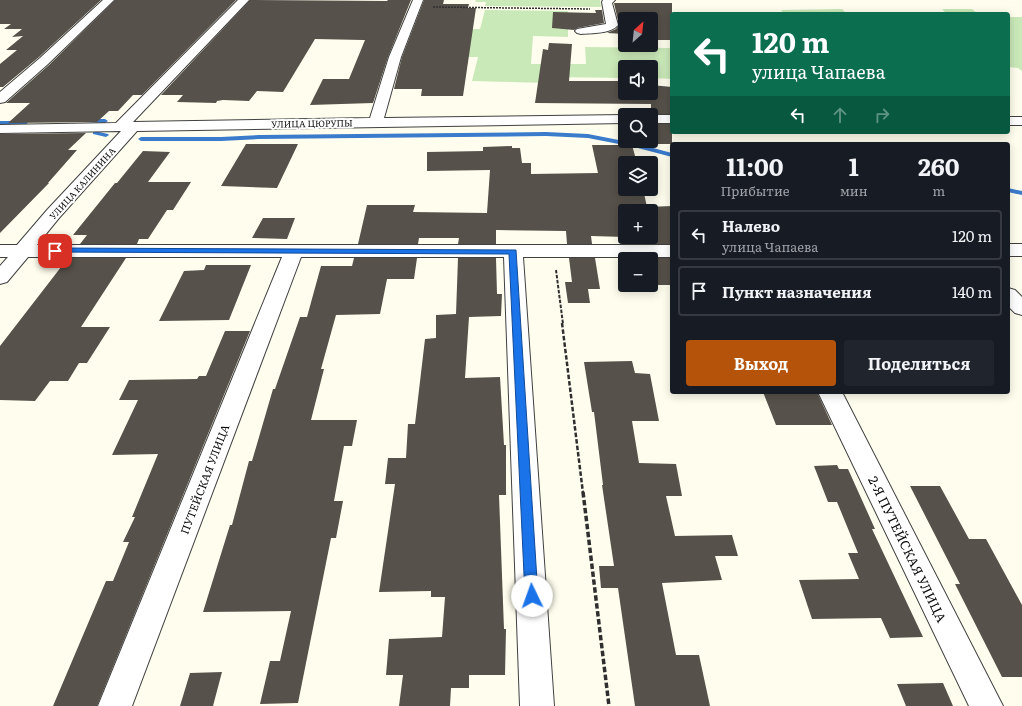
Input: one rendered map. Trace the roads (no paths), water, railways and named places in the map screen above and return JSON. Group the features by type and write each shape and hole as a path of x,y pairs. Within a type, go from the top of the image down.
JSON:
{"street":[{"path":"0,98 44,61 109,0"},
{"name":"УЛИЦА КАЛИНИНА","path":"0,278 127,126 244,0"},
{"path":"376,122 395,57 417,3"},
{"path":"581,31 610,27 612,25 609,5"},
{"name":"УЛИЦА ЦЮРУПЫ","path":"0,129 618,119"},
{"path":"658,119 670,119"},
{"path":"1010,121 1022,121"},
{"path":"1010,250 1022,250"},
{"path":"0,251 670,252"},
{"name":"ПУТЕЙСКАЯ УЛИЦА","path":"115,706 293,252"},
{"path":"513,252 537,706"},
{"path":"1010,296 1022,309"},
{"name":"2-Я ПУТЕЙСКАЯ УЛИЦА","path":"831,394 986,706"}],"waterway":[{"path":"87,121 105,121"},
{"path":"0,123 25,123"},
{"path":"95,133 106,135"},
{"path":"141,139 546,134 588,136 634,145 670,154"},
{"path":"1010,190 1022,193"}]}
